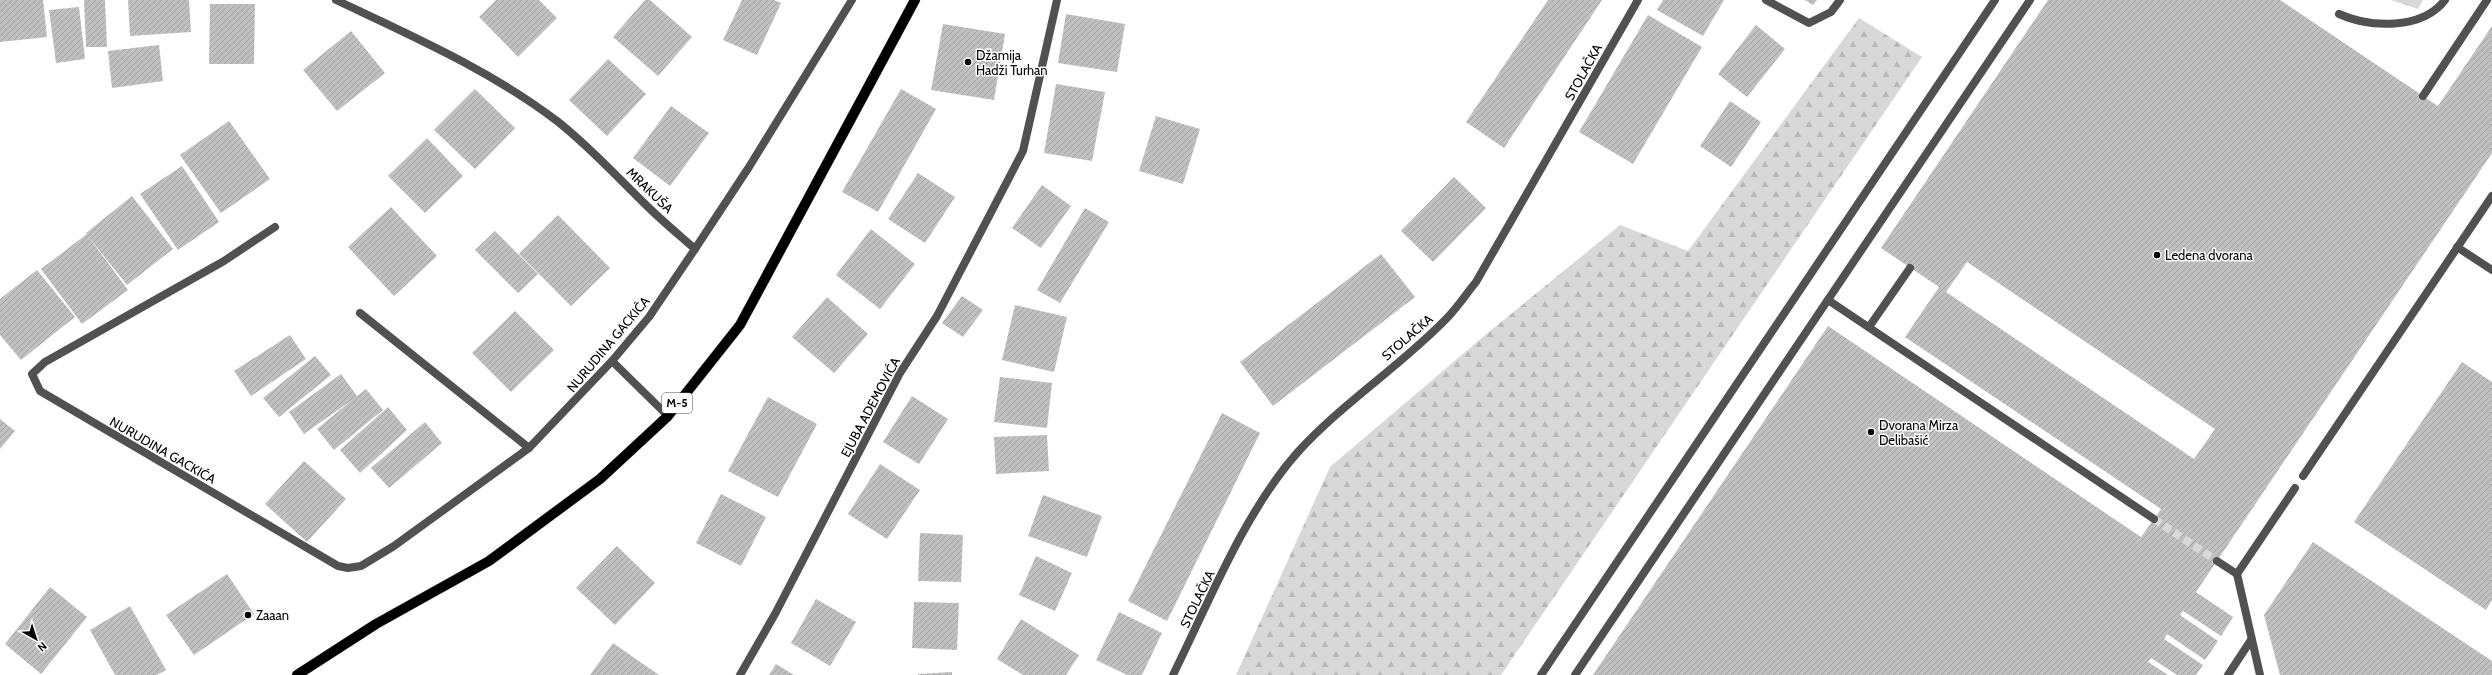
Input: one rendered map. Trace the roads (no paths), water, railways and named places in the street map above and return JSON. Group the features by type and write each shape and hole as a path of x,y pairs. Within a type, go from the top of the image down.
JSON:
{"main road":[{"name":"M-5","path":"297,675 376,624 489,561 600,479 668,416 740,325 915,0"}],"street":[{"name":"MRAKUŠA","path":"336,0 443,52 510,88 557,121 601,160 645,204 695,249"},
{"path":"695,249 753,160 852,0"},
{"name":"EJUBA ADEMOVIĆA","path":"740,675 775,614 900,373 936,316 1023,151 1057,0"},
{"name":"STOLAČKA","path":"1173,675 1237,546 1272,485 1296,453 1330,420 1448,318 1476,282 1638,0"},
{"path":"1766,0 1809,24 1832,12 1840,0"},
{"path":"1541,675 1995,0"},
{"path":"1575,675 2030,0"},
{"path":"2339,14 2356,22 2407,22 2432,13 2445,0"},
{"path":"2423,96 2487,0"},
{"path":"2303,476 2492,196"},
{"name":"NURUDINA GACKIĆA","path":"275,227 224,261 44,362 32,374 40,391 338,566 348,568 361,566 394,546 529,448 612,361 649,317 695,249"},
{"path":"2457,247 2492,270"},
{"path":"1869,327 1910,268"},
{"path":"1828,300 2154,519"},
{"path":"360,313 529,448"},
{"path":"612,361 668,416"},
{"path":"2237,574 2296,488"},
{"path":"2217,560 2237,574 2260,675"},
{"path":"2228,675 2251,640"}],"tunnel":[{"path":"2154,519 2217,561"}],"place":[{"name":"Džamija Hadži Turhan","path":"968,62"},
{"name":"Ledena dvorana","path":"2157,255"},
{"name":"Dvorana Mirza Delibašić","path":"1871,432"},
{"name":"Zaaan","path":"248,615"}]}
